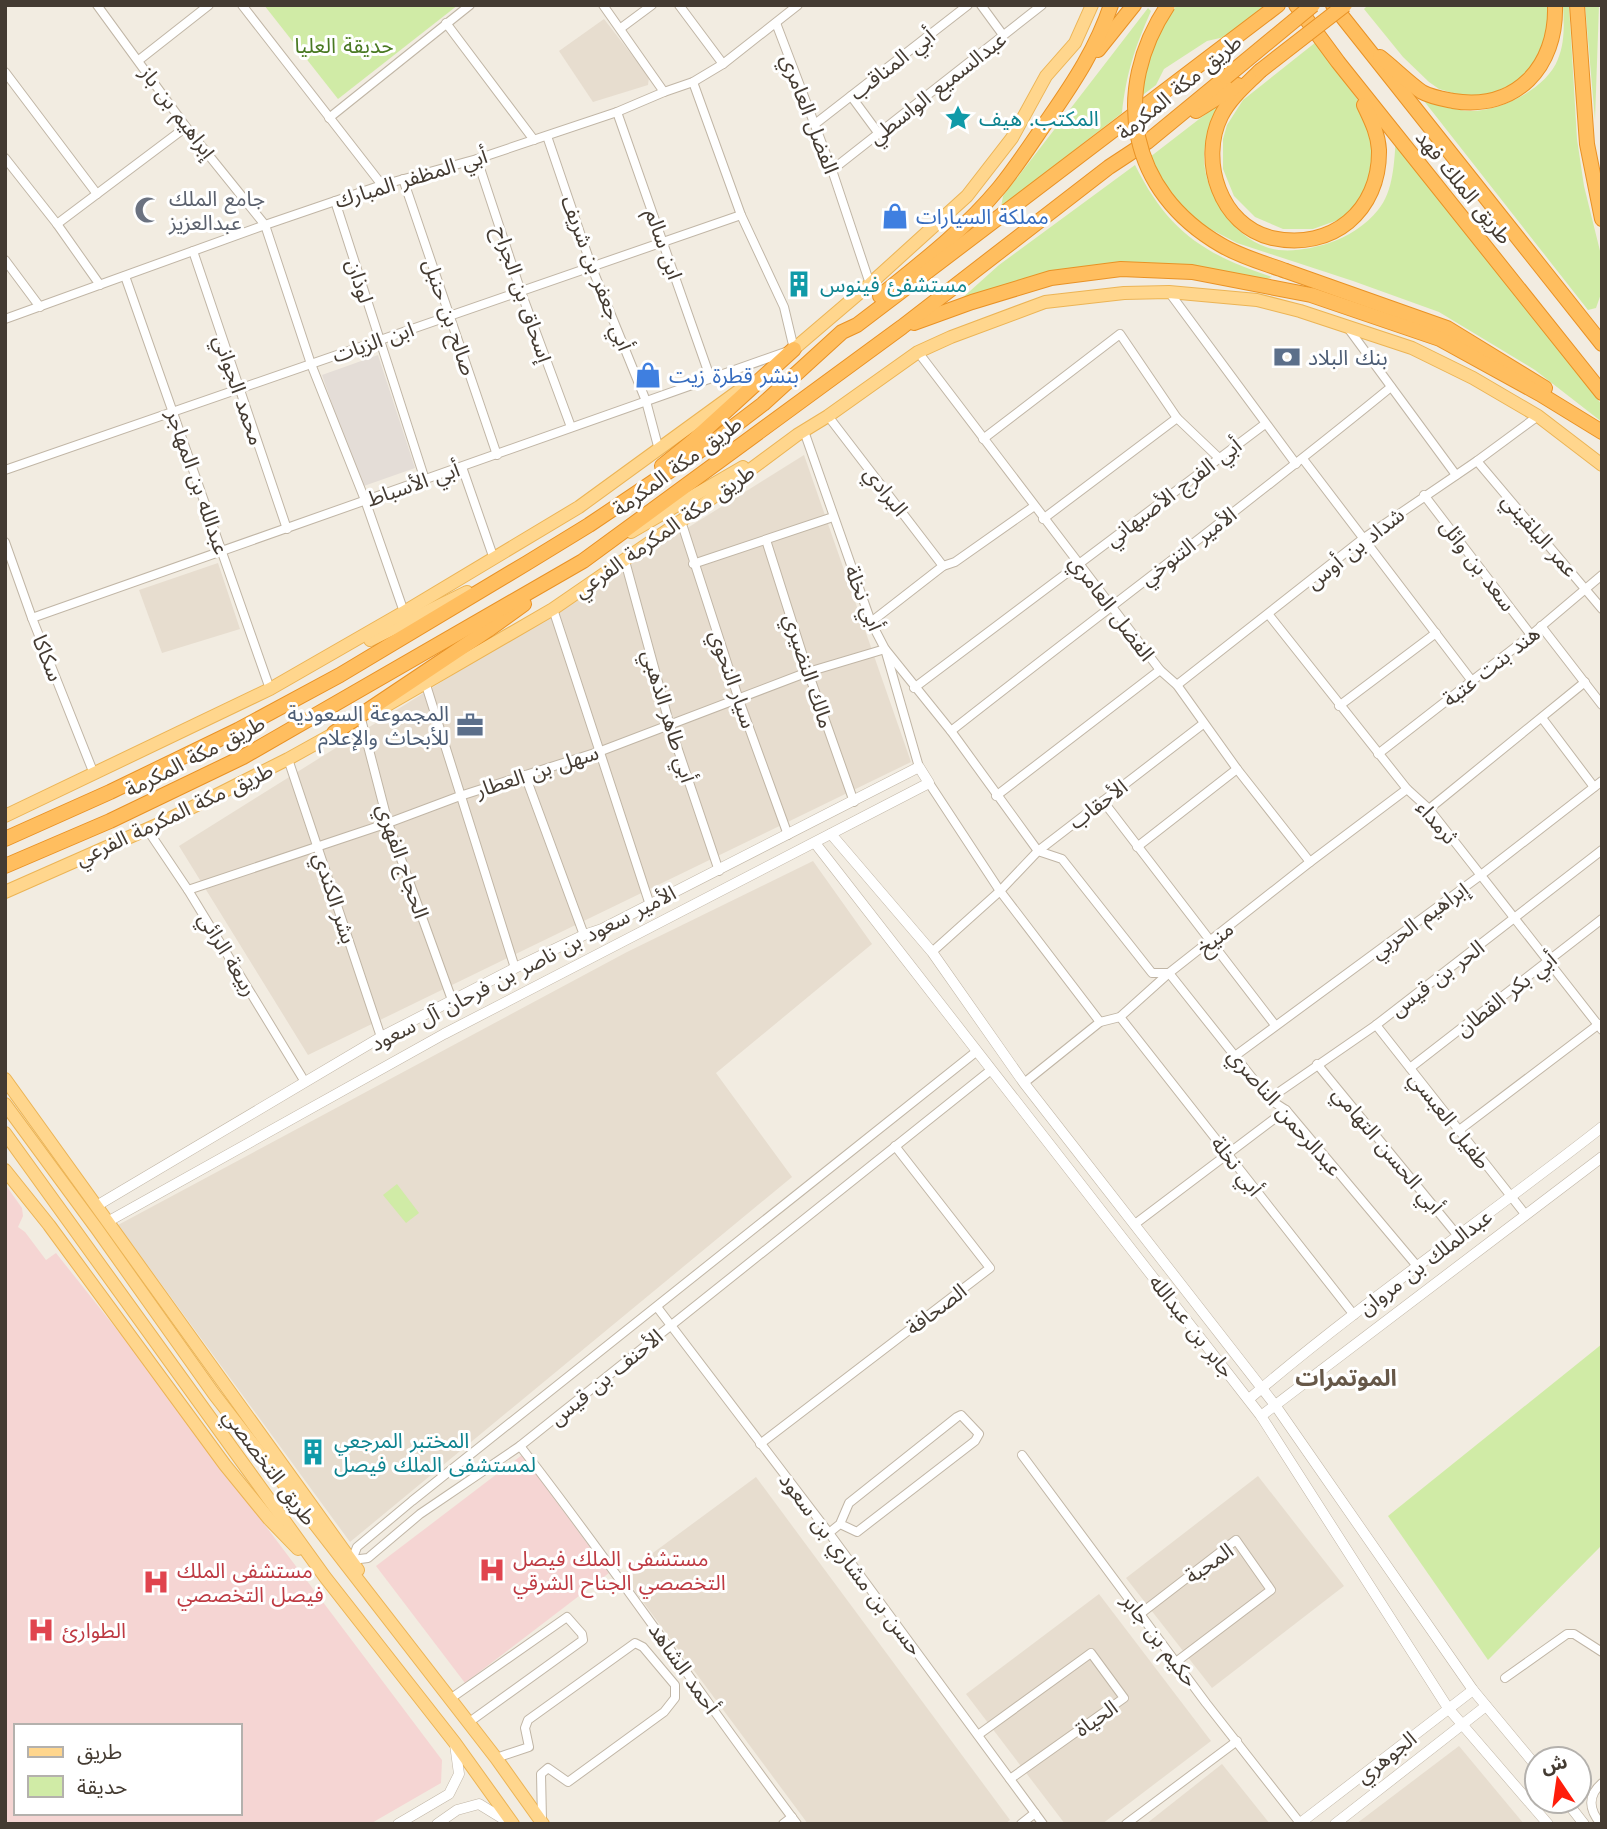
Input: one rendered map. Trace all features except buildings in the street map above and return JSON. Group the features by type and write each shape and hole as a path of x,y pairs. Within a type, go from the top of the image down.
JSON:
{"highway":[{"path":"1081,73 1111,5"},
{"path":"842,332 854,318 961,228 997,190 1081,73 1134,5"},
{"path":"1168,5 1143,51 1135,86 1136,128 1151,177 1166,198 1202,232 1222,246 1254,260 1447,328 1523,372 1602,431"},
{"name":"طريق مكة المكرمة","path":"5,839 110,792 249,724 340,675 589,525 717,439 763,404 842,332 868,317 1278,5"},
{"name":"طريق الملك فهد","path":"1296,5 1338,62 1602,393"},
{"name":"طريق مكة المكرمة","path":"5,866 110,821 243,757 583,561 902,327 1109,167 1147,142 1313,5"},
{"name":"طريق الملك فهد","path":"1333,5 1602,344"},
{"path":"1147,142 1260,71 1345,5"},
{"path":"1362,43 1421,92 1464,102 1497,99 1524,85 1542,62 1552,35 1555,5"},
{"path":"1577,5 1587,144 1602,219"},
{"path":"1260,71 1230,101 1217,124 1212,158 1217,184 1235,214 1255,230 1288,240 1314,238 1338,230 1357,213 1369,199 1376,176 1379,149 1374,124 1362,99 1338,62"},
{"path":"902,327 1051,278 1121,269 1192,272 1311,295 1440,339 1602,431"},
{"path":"589,525 693,441 794,349"},
{"path":"334,733 488,630 583,561"}],"main road":[{"path":"271,689 579,507 794,349 967,196 1012,138 1046,76 1075,43 1092,5"},
{"name":"طريق مكة المكرمة الفرعي","path":"5,892 147,829 288,759 426,685 553,609 625,561 918,352 1045,302 1125,293 1169,292 1257,300 1346,326 1424,354 1473,378 1538,416 1602,465"},
{"path":"583,561 801,433"},
{"path":"5,816 527,563"},
{"path":"5,1079 352,1560 387,1616"},
{"name":"طريق التخصصي","path":"5,1104 214,1395 496,1758 542,1823"},
{"name":"طريق التخصصي","path":"5,1133 325,1577 455,1743 512,1824"},
{"path":"5,1170 49,1225 226,1465 269,1519 325,1577"}],"street":[{"name":"إبراهيم بن باز","path":"97,5 187,127 265,225 310,364 366,500 404,612"},
{"path":"139,60 209,5"},
{"path":"242,5 382,185"},
{"path":"329,118 470,5"},
{"path":"604,5 664,92"},
{"path":"621,27 652,5"},
{"path":"679,5 723,64"},
{"name":"أبي المظفر المبارك","path":"5,319 265,225 382,185 477,159 547,136 694,82 723,64 798,5"},
{"name":"أبي المناقب","path":"815,124 968,5"},
{"path":"981,5 1003,36"},
{"name":"عبدالسميع الواسطي","path":"832,170 1042,5"},
{"path":"446,23 534,140"},
{"name":"الفضل العامري","path":"776,23 832,170 870,284"},
{"path":"5,72 97,194"},
{"path":"694,82 741,215 784,307 794,349"},
{"path":"850,96 879,134"},
{"name":"ابن سالم","path":"617,111 710,377"},
{"path":"58,224 187,127"},
{"name":"أبي جعفر بن شريف","path":"547,136 592,268 646,401 659,450"},
{"path":"5,158 58,224 100,285"},
{"name":"إسحاق بن الجراح","path":"477,159 521,292 571,427"},
{"name":"صالح بن حنبل","path":"403,179 497,455"},
{"name":"لوذان","path":"335,201 425,480"},
{"name":"ابن الزيات","path":"5,470 741,215"},
{"name":"محمد الجواني","path":"193,251 287,529"},
{"path":"5,260 40,307"},
{"name":"عبدالله بن المهاجر","path":"125,276 271,689"},
{"path":"1169,292 1265,424 1364,538 1472,681"},
{"path":"1346,326 1456,475"},
{"path":"983,439 1120,334 1177,418 1219,458"},
{"name":"أبي الأسباط","path":"32,618 794,349"},
{"name":"الفضل العامري","path":"918,352 1033,507 1160,670 1177,685 1203,724 1310,862"},
{"name":"الأمير التنوخي","path":"951,731 1300,462 1391,387"},
{"name":"البرادي","path":"828,416 943,566"},
{"name":"شداد بن أوس","path":"1177,685 1364,538 1538,416"},
{"path":"1043,519 1177,418"},
{"name":"أبي الفرج الأصبهاني","path":"914,688 1265,424"},
{"name":"أبي نخلة","path":"801,433 871,622 885,649 919,767"},
{"name":"عمر البلقيني","path":"1477,461 1602,609"},
{"path":"462,467 494,559"},
{"name":"سعد بن وائل","path":"1424,495 1531,635"},
{"path":"871,622 943,566 955,562 1033,507"},
{"path":"693,564 833,517"},
{"name":"سيار النحوي","path":"681,521 739,700 788,835"},
{"name":"مالك النضيري","path":"766,540 853,802"},
{"name":"سكاكا","path":"5,542 94,774"},
{"name":"أبي طاهر الذهبي","path":"625,561 670,726 719,871"},
{"name":"هند بنت عتبة","path":"1378,754 1531,635 1602,575"},
{"path":"553,609 650,905"},
{"name":"ثرمداء","path":"1269,615 1406,789 1429,809 1600,1026"},
{"path":"1541,626 1602,705"},
{"path":"1339,706 1436,633"},
{"name":"سهل بن العطار","path":"188,890 460,796 601,751 808,673 885,649"},
{"name":"عبدالرحمن الناصري","path":"885,649 951,731 1038,850 1062,859 1152,973 1169,973 1269,1099 1286,1110 1417,1266"},
{"path":"996,796 1160,670"},
{"path":"1429,809 1585,682"},
{"path":"426,685 515,968"},
{"path":"1542,718 1594,787"},
{"name":"الحجاج الفهري","path":"361,719 388,823 452,1000"},
{"name":"الأحقاب","path":"932,952 1000,891 1038,850 1203,724"},
{"name":"بشر الكندي","path":"288,759 381,1037"},
{"path":"919,767 1000,891 1100,1022"},
{"name":"الأمير سعود بن ناصر بن فرحان آل سعود","path":"97,1205 381,1037 515,968 602,929 719,871 919,767"},
{"path":"1137,847 1237,769"},
{"path":"525,775 584,935"},
{"name":"إبراهيم الحربي","path":"1235,1056 1602,781"},
{"name":"الأمير سعود بن ناصر بن فرحان آل سعود","path":"109,1221 444,1034 929,783"},
{"name":"منيخ","path":"1024,1083 1100,1022 1120,1017 1169,973 1406,789"},
{"path":"1103,801 1275,1025"},
{"name":"ربيعة الرائي","path":"147,829 188,890 305,1082"},
{"name":"جابر بن عبدالله","path":"831,834 932,952 1024,1083 1275,1405 1474,1690 1523,1750"},
{"name":"جابر بن عبدالله","path":"815,843 1249,1399 1448,1708 1548,1824"},
{"name":"الحر بن قيس","path":"1269,1099 1376,1025 1602,850"},
{"name":"أبي بكر القطان","path":"1410,1068 1602,919"},
{"name":"أبي نخلة","path":"1120,1017 1354,1315"},
{"name":"طفيل العبسي","path":"1376,1025 1525,1214"},
{"path":"1458,1131 1600,1026"},
{"name":"الأحنف بن قيس","path":"977,1051 403,1508 357,1547 352,1560 368,1558 420,1514 520,1446 991,1070"},
{"name":"أبي الحسن التهامي","path":"1317,1064 1458,1236"},
{"path":"1135,1224 1286,1110"},
{"name":"عبدالملك بن مروان","path":"1249,1399 1417,1266 1512,1198 1602,1127"},
{"name":"الصحافة","path":"761,1444 990,1268 895,1146"},
{"name":"عبدالملك بن مروان","path":"1261,1416 1602,1157"},
{"name":"حسن بن مشاري بن سعود","path":"657,1307 829,1532 1043,1824"},
{"path":"829,1532 840,1524 849,1503 957,1416 961,1415 979,1434 975,1441 857,1532 840,1524"},
{"name":"أحمد الشاهد","path":"520,1446 586,1531 745,1755 795,1820"},
{"name":"حكيم بن جابر","path":"1022,1455 1299,1824"},
{"name":"المحبة","path":"1140,1614 1236,1540 1271,1590 1176,1662"},
{"path":"450,1699 566,1617 582,1634 583,1640 468,1723"},
{"path":"1505,1678 1567,1634 1574,1634 1602,1652"},
{"path":"496,1758 529,1747 524,1728 528,1720 635,1643 643,1647 675,1685 675,1698 664,1712 568,1782 548,1768 541,1774 542,1823"},
{"name":"الحياة","path":"978,1735 1091,1653 1124,1698 1010,1779"},
{"name":"الجوهري","path":"1299,1824 1474,1690"},
{"name":"الجوهري","path":"1335,1824 1486,1706"},
{"path":"1126,1824 1237,1741"},
{"path":"404,1822 449,1794 459,1774 455,1743"},
{"path":"1601,1824 1592,1811 1591,1798 1602,1783"},
{"path":"437,1824 457,1810 479,1804 512,1824"},
{"path":"1021,1824 1035,1813"},
{"path":"783,1824 795,1820"}],"shaded area":[{"path":"604,19 649,77 648,85 593,102 559,51"},
{"path":"378,355 415,468 361,487 322,375"},
{"path":"804,455 911,762 308,1055 179,846"},
{"path":"218,563 240,629 162,653 139,590"},
{"path":"813,861 872,944 716,1073 792,1177 350,1542 118,1225 627,952"},
{"name":"مستشفى الملك فيصل التخصصي","path":"5,1184 22,1208 23,1216 18,1227 25,1232 46,1260 56,1253 130,1346 442,1760 441,1783 370,1824 5,1824"},
{"name":"مستشفى الملك فيصل التخصصي الجناح الشرقي","path":"522,1455 609,1573 465,1683 376,1566"},
{"path":"1258,1476 1344,1586 1212,1688 1126,1578"},
{"path":"756,1477 1010,1820 1005,1824 808,1824 623,1575"},
{"path":"1099,1594 1211,1741 1102,1824 1065,1824 966,1694"},
{"path":"1459,1746 1524,1824 1356,1824"},
{"path":"1222,1764 1270,1824 1146,1824"}],"green space":[{"name":"حديقة العليا","path":"264,5 458,5 338,99"},
{"path":"1177,5 1269,5 1229,36 1207,41 1164,69 1156,85 1140,97 1152,48 1162,26"},
{"path":"1368,5 1552,5 1549,42 1520,81 1487,95 1463,96 1439,89 1429,82 1403,57 1364,9"},
{"path":"1563,5 1569,5 1577,139 1584,186 1602,259 1602,291 1596,308 1588,310 1424,101 1426,98 1449,107 1473,111 1497,107 1523,96 1544,79 1558,59 1562,46"},
{"path":"1585,5 1599,5 1595,120"},
{"path":"1148,8 1151,11 1132,61 1122,113 1001,207 1003,196"},
{"path":"1316,42 1368,114 1375,171 1353,210 1341,219 1313,229 1283,229 1255,217 1234,196 1223,169 1223,139 1227,125 1243,100"},
{"path":"1220,103 1205,144 1204,159 1209,186 1232,224 1254,241 1273,249 1298,250 1322,245 1349,234 1368,221 1387,194 1396,138 1421,165 1602,405 1602,422 1535,370 1439,312 1237,243 1197,222 1159,178 1150,157"},
{"path":"1135,165 1161,207 1190,237 1226,259 1272,277 1264,280 1214,271 1030,278 960,300 999,265"},
{"path":"397,1184 419,1213 406,1223 383,1195"},
{"path":"1602,1344 1602,1545 1488,1660 1388,1516"}],"place":[{"name":"المكتب. هيف","path":"958,118"},
{"name":"جامع الملك عبدالعزيز","path":"148,210"},
{"name":"مملكة السيارات","path":"895,216"},
{"name":"مستشفئ فينوس","path":"799,284"},
{"name":"بنك البلاد","path":"1287,357"},
{"name":"بنشر قطرة زيت","path":"648,375"},
{"name":"المجموعة السعودية للأبحاث والإعلام","path":"470,725"},
{"name":"المختبر المرجعي لمستشفى الملك فيصل","path":"313,1452"},
{"name":"مستشفى الملك فيصل التخصصي الجناح الشرقي","path":"492,1570"},
{"name":"مستشفى الملك فيصل التخصصي","path":"156,1582"},
{"name":"الطوارئ","path":"41,1630"}],"district":[{"name":"الموتمرات","path":"1346,1378"}]}
